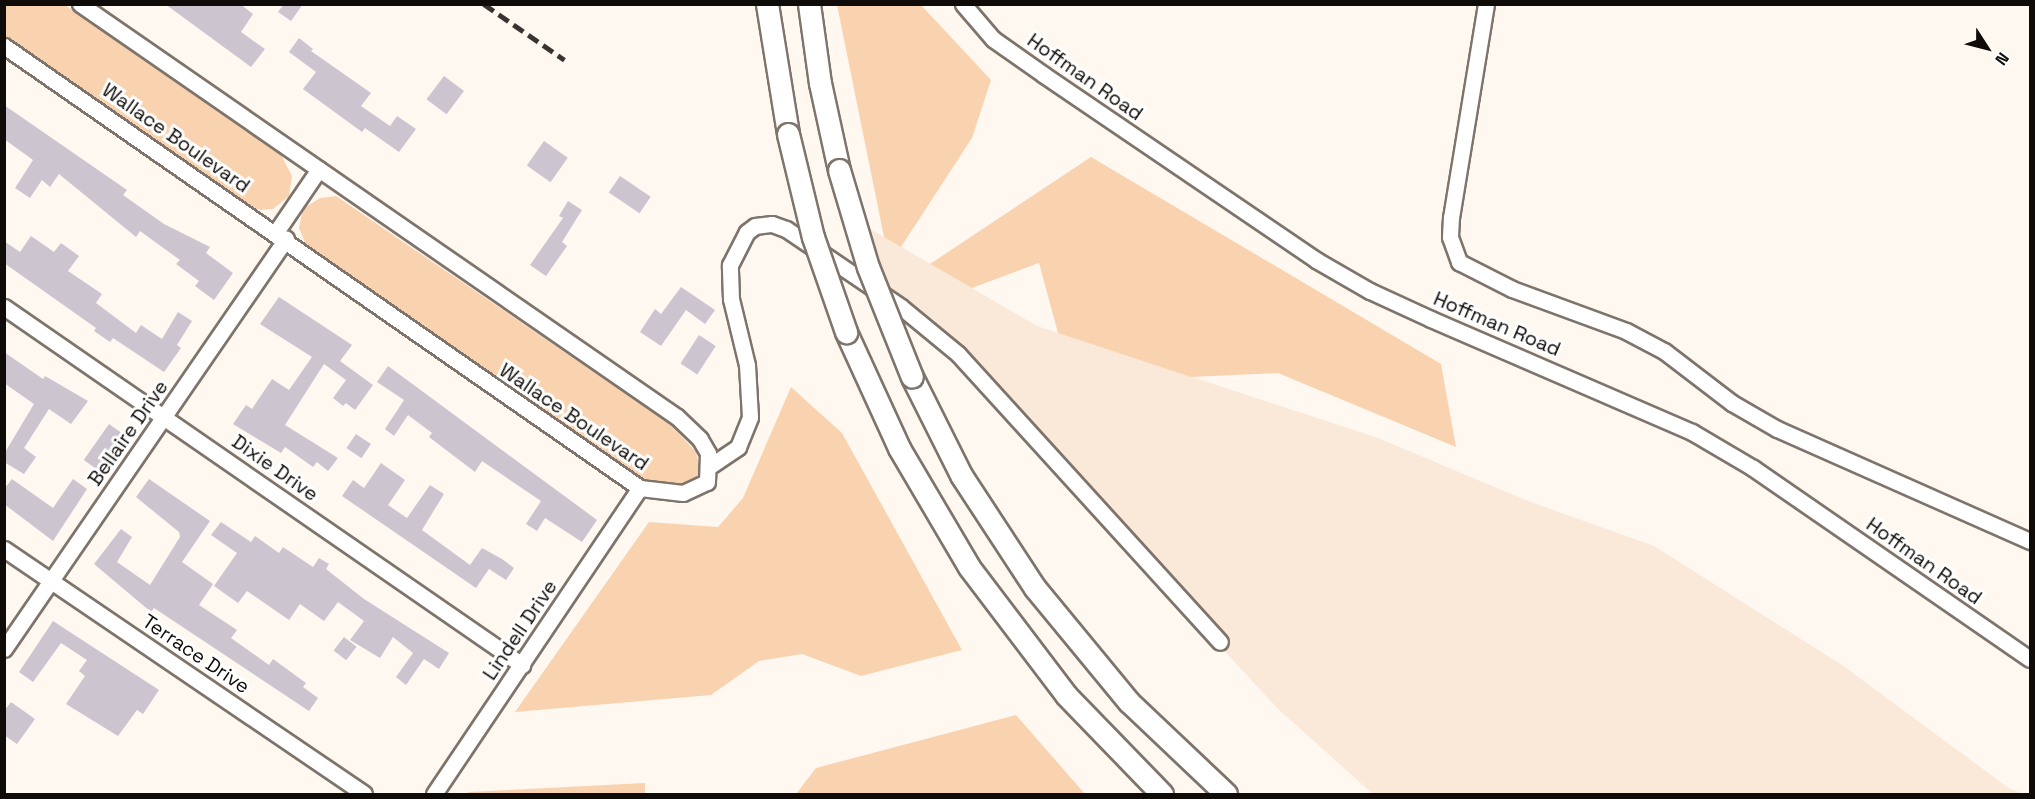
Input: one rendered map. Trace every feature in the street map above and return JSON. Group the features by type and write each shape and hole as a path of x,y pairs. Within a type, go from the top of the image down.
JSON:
{"highway":[{"path":"767,4 788,134 813,237 846,332 904,457 969,567 1072,702 1162,795"},
{"path":"809,4 820,83 839,170 867,267 912,377 966,483 1046,602 1129,702 1226,795"}],"street":[{"path":"81,4 677,417 700,439 711,466 738,447 750,417 747,365 731,299 730,265 747,232 755,226 772,224 786,229 901,307 958,354 1220,642"},
{"name":"Hoffman Road","path":"963,4 993,39 1316,260 1370,291 1431,319 1692,432 1753,468 2031,659"},
{"path":"1486,4 1451,217 1450,237 1459,262 1512,289 1626,331 1664,351 1732,403 1777,429 2031,541"},
{"name":"Wallace Boulevard","path":"4,46 281,236 640,488 674,493 694,490 707,482 711,466"},
{"name":"Bellaire Drive","path":"4,649 165,417 281,236 319,170"},
{"name":"Dixie Drive","path":"4,308 522,665"},
{"name":"Lindell Drive","path":"434,795 640,488"},
{"name":"Terrace Drive","path":"4,549 364,795"}],"shaded area":[{"path":"5,5 65,5 280,153 292,176 289,196 273,209 260,210 240,203 5,39"},
{"path":"837,5 921,5 991,80 972,138 901,247 884,237"},
{"path":"1091,157 1441,364 1456,447 1278,373 1191,377 1058,333 1039,263 972,288 930,264"},
{"path":"336,196 670,424 696,452 700,468 698,475 687,485 678,486 649,481 628,471 308,249 299,228 303,209 320,198"},
{"path":"853,219 1037,326 1378,438 1528,501 1654,546 1842,665 2010,789 2024,794 1373,794 1278,709 961,366 880,299"},
{"path":"791,387 842,433 962,650 861,676 802,654 759,661 711,695 515,712 649,522 718,527 743,498"},
{"path":"1016,715 1085,794 796,794 816,768"},
{"path":"645,783 645,794 467,794 469,792"}],"building":[{"path":"165,4 240,4 253,14 241,32 265,49 251,67"},
{"path":"284,4 303,4 291,21 278,12"},
{"path":"299,38 313,49 311,51 371,93 361,106 390,126 397,116 416,129 399,152 365,128 362,132 303,89 316,72 289,52"},
{"path":"444,76 464,91 447,114 427,99"},
{"path":"4,105 127,190 123,195 164,224 210,247 206,253 233,273 214,300 195,286 199,281 176,264 180,260 140,231 136,237 59,174 50,187 42,180 30,198 15,188 33,160 4,139"},
{"path":"544,141 568,158 551,182 527,166"},
{"path":"620,176 651,197 639,213 609,193"},
{"path":"568,201 582,210 562,242 567,246 546,276 530,265 563,218 559,216"},
{"path":"31,236 54,252 61,243 79,256 68,271 102,294 96,303 136,333 141,325 162,339 178,312 192,321 177,345 181,348 164,372 113,338 110,342 94,331 96,328 4,263 4,241 20,252"},
{"path":"681,287 715,310 705,324 686,310 661,346 640,332 655,309 661,314"},
{"path":"279,297 352,345 340,361 373,385 355,410 346,403 343,406 333,398 346,380 324,364 285,425 338,458 328,471 317,462 313,467 285,447 281,453 233,424 246,405 252,409 272,379 289,390 312,357 260,324"},
{"path":"699,335 716,346 697,374 680,364"},
{"path":"4,352 43,379 45,376 88,401 71,424 49,409 24,448 36,457 24,474 4,462 4,454 34,404 4,383"},
{"path":"388,366 597,520 582,542 545,518 537,531 526,524 541,501 482,461 475,472 429,437 432,433 408,415 394,436 385,429 404,400 377,382"},
{"path":"109,424 125,435 99,471 84,460"},
{"path":"356,434 371,444 361,458 346,448"},
{"path":"381,463 405,480 388,505 407,518 430,485 444,494 422,530 470,565 482,548 502,559 514,568 506,580 489,569 476,588 342,496 353,480 364,488"},
{"path":"12,479 53,508 73,479 87,489 53,541 4,504 4,489"},
{"path":"149,479 210,521 182,562 213,584 199,605 237,630 231,638 269,665 273,659 306,683 303,687 318,698 309,711 154,608 151,612 94,564 121,529 132,537 117,562 150,585 180,537 179,532 136,497"},
{"path":"221,522 251,542 255,536 279,553 283,547 313,567 319,558 329,564 326,569 364,599 449,653 439,669 424,659 406,685 396,677 413,653 393,637 380,658 350,640 364,621 338,602 324,621 300,604 289,620 247,591 238,603 214,586 237,553 211,535"},
{"path":"53,621 159,690 143,714 137,710 118,736 66,704 85,676 79,671 87,660 61,643 33,682 19,672"},
{"path":"344,637 357,647 346,660 334,650"},
{"path":"11,702 35,719 17,744 4,735 4,711"}],"railway":[{"path":"484,4 565,60"}]}
